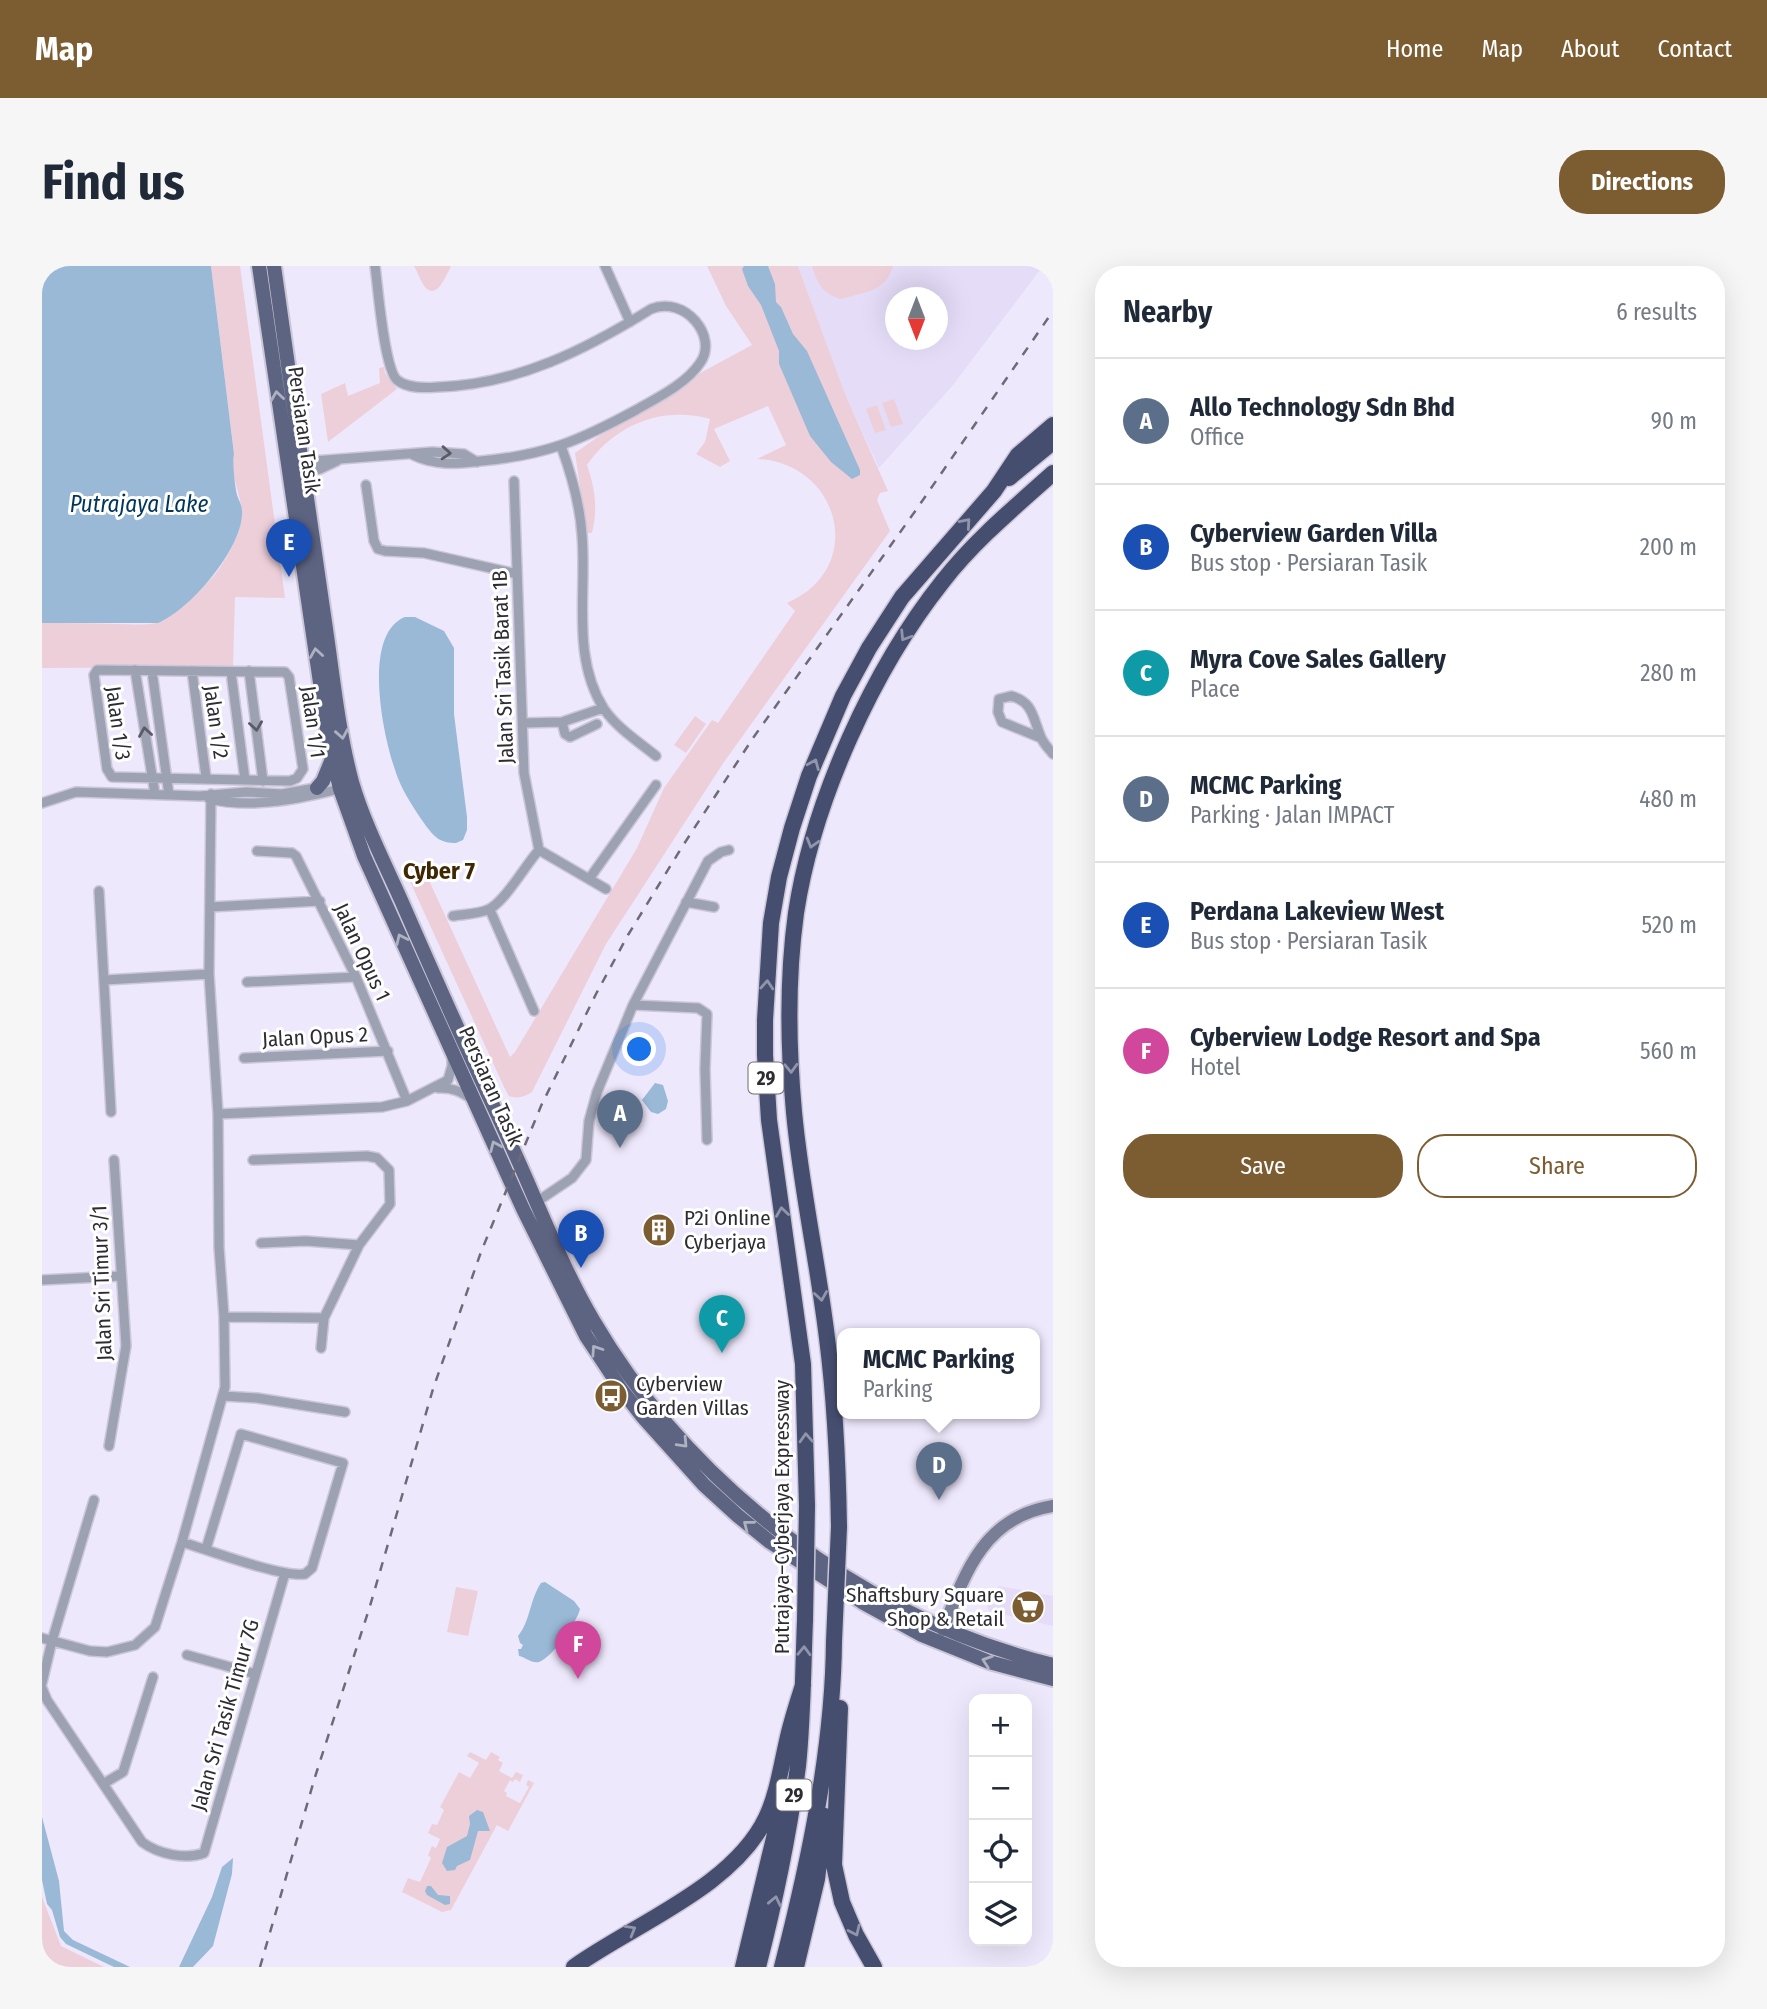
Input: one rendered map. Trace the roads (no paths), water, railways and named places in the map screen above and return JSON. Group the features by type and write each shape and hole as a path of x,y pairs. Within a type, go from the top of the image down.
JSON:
{"highway":[{"path":"994,491 1018,455 1053,425"},
{"name":"Putrajaya–Cyberjaya Expressway","path":"758,1967 781,1872 794,1791 803,1685 807,1506 803,1364 769,1120 765,1055 766,1000 775,898 792,828 809,776 860,663 902,597 994,491 1053,442"},
{"name":"29","path":"782,1967 795,1916 828,1740 834,1671 839,1527 832,1380 803,1189 791,1070 790,993 796,913 819,819 838,768 881,676 943,580 990,530 1053,473"},
{"path":"990,530 1053,488"},
{"path":"834,1671 840,1706 834,1865 842,1902 874,1967"},
{"path":"574,1967 602,1947 701,1888 754,1839 774,1797 792,1718 803,1685"},
{"path":"743,1967 761,1900 790,1762 800,1732"},
{"path":"796,1967 817,1878 829,1785 828,1740"}],"main road":[{"name":"Persiaran Tasik","path":"259,266 338,710 346,808 363,856 477,1104 603,1337 662,1419 713,1474 766,1518 854,1583 943,1630 1010,1654 1053,1665"},
{"name":"Persiaran Tasik","path":"274,266 295,468 332,759 376,843 586,1336 642,1416 699,1480 769,1542 862,1602 922,1635 989,1662 1053,1679"},
{"path":"332,759 320,790 346,808"}],"street":[{"path":"295,468 320,459 338,460 432,452 464,454 477,462 509,459 561,446 591,434 653,401 692,372 703,360 704,338 693,317 683,309 668,305 658,306 556,361 517,374 462,385 411,386 397,380 391,370 375,266"},
{"path":"605,266 630,323"},
{"path":"561,446 576,492 582,536 583,643 588,674 603,708 620,727 656,756"},
{"name":"Jalan Sri Tasik Barat 1B","path":"514,481 524,773 539,850"},
{"path":"366,485 374,544 378,549 424,553 517,575"},
{"path":"152,777 263,780 248,671 135,670 152,777 155,794"},
{"name":"Jalan 1/3","path":"135,670 94,672 107,769 110,775 116,778 152,777"},
{"path":"152,671 169,795"},
{"name":"Jalan 1/2","path":"192,671 206,777"},
{"name":"Jalan 1/1","path":"248,671 281,671 287,674 303,769 300,776 294,780 263,780"},
{"path":"231,672 245,780"},
{"path":"1041,738 1002,722 998,712 999,699 1011,696 1026,702 1041,738 1053,754"},
{"path":"523,723 562,722 603,708"},
{"path":"562,722 565,734 570,737 597,724"},
{"path":"42,803 76,792 232,797 257,803 294,797 346,783"},
{"path":"589,879 656,785"},
{"path":"47,1639 100,1652 126,1649 143,1639 155,1627 224,1391 218,1114 209,974 211,797"},
{"path":"453,916 490,910 512,887 539,850 606,889"},
{"path":"530,1206 572,1178 586,1160 589,1121 597,1091 633,1005 708,861 720,852 729,850"},
{"name":"Jalan Opus 1","path":"257,851 292,853 296,856 356,977 407,1101"},
{"path":"99,891 111,1112"},
{"path":"210,907 320,901"},
{"path":"686,902 714,907"},
{"path":"490,910 534,1011"},
{"path":"105,980 209,974"},
{"path":"247,982 356,977"},
{"path":"633,1005 698,1008 707,1014 707,1140"},
{"path":"218,1114 382,1107 407,1101 448,1080 453,1066 451,1048"},
{"name":"Jalan Opus 2","path":"244,1058 387,1051"},
{"path":"432,1089 452,1088 477,1104"},
{"path":"253,1160 334,1156 377,1158 389,1170 390,1204 359,1244 324,1318 321,1348"},
{"name":"Jalan Sri Timur 3/1","path":"109,1446 125,1357 126,1335 114,1160"},
{"path":"261,1243 306,1241 359,1244"},
{"path":"42,1280 121,1276"},
{"path":"224,1317 324,1318"},
{"path":"224,1391 345,1412"},
{"path":"182,1542 285,1573 305,1573 312,1568 343,1463 243,1433 239,1436 206,1549"},
{"path":"94,1500 47,1639 42,1685 43,1693 103,1784 123,1772 153,1677"},
{"path":"943,1630 966,1570 993,1535 1013,1518 1053,1506"},
{"name":"Jalan Sri Tasik Timur 7G","path":"103,1784 142,1842 152,1849 190,1858 204,1853 285,1573"},
{"path":"187,1655 255,1674"}],"water":[{"name":"Putrajaya Lake","path":"42,266 211,266 235,480 242,509 240,526 225,559 213,576 185,605 158,623 42,623"},
{"path":"744,266 768,266 775,284 776,302 793,334 807,351 860,475 852,479 831,462 810,436 779,364 779,351 761,305 748,286 742,269"},
{"path":"405,617 415,617 444,631 454,648 454,714 467,817 467,830 463,840 456,843 438,839 422,820 400,783 388,745 379,668 383,646 391,628"},
{"path":"655,1083 663,1085 668,1101 666,1109 658,1114 651,1112 642,1100"},
{"path":"545,1582 574,1601 580,1609 557,1646 545,1659 534,1662 519,1656 518,1649 523,1645 518,1636 537,1589"},
{"path":"477,1810 483,1812 490,1831 478,1831 470,1860 457,1866 455,1870 447,1871 442,1863 447,1847 467,1836 469,1816"},
{"path":"42,1817 59,1881 64,1931 73,1940 130,1967 114,1967 66,1944 60,1937 52,1910 47,1904 42,1880"},
{"path":"233,1858 232,1874 213,1946 193,1967 179,1967 212,1897 222,1867"},
{"path":"427,1886 431,1886 438,1895 450,1896 450,1904 445,1905 427,1895"}],"railway":[{"path":"260,1967 433,1389 481,1252 541,1106 628,935 682,847 753,738 916,510 1053,311"}],"place":[{"name":"Perdana Lakeview West","path":"289,577"},
{"name":"Allo Technology Sdn Bhd","path":"620,1148"},
{"name":"P2i Online Cyberjaya","path":"659,1230"},
{"name":"Cyberview Garden Villa","path":"581,1268"},
{"name":"Myra Cove Sales Gallery","path":"722,1353"},
{"name":"Cyberview Garden Villas","path":"611,1396"},
{"name":"MCMC Parking","path":"939,1500"},
{"name":"Shaftsbury Square Shop & Retail","path":"1028,1607"},
{"name":"Cyberview Lodge Resort and Spa","path":"578,1679"}],"district":[{"name":"Cyber 7","path":"439,871"}]}
